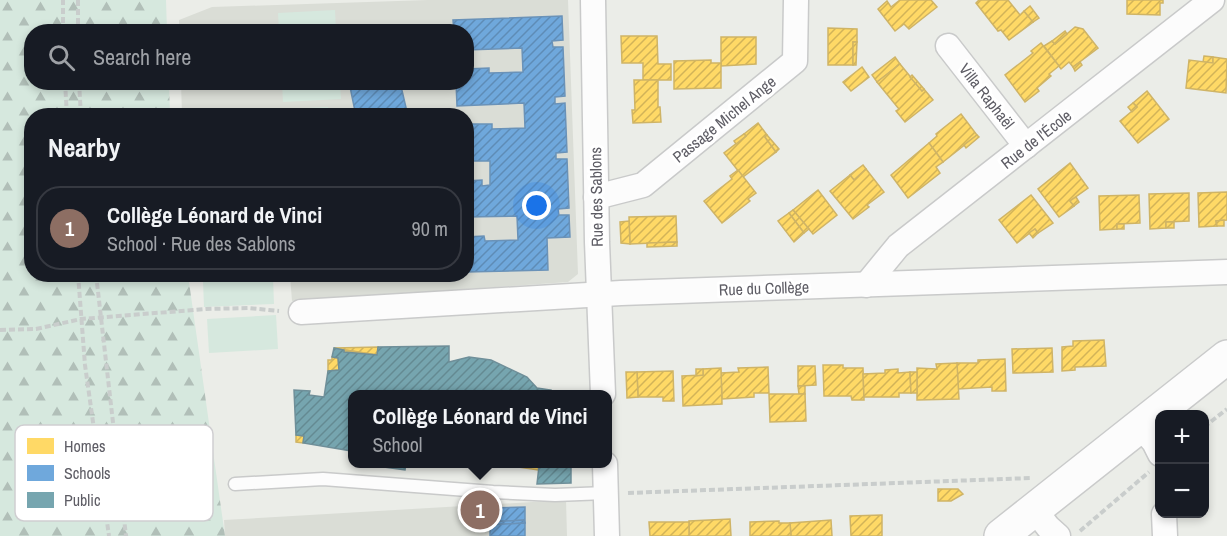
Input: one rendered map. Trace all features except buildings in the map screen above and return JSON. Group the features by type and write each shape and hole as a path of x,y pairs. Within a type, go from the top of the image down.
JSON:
{"main road":[{"path":"1001,536 1051,523 1153,446 1227,357"},
{"path":"1195,410 1227,385"}],"street":[{"name":"Rue des Sablons","path":"593,0 598,295 603,390"},
{"name":"Passage Michel Ange","path":"596,196 643,184 795,61 796,0"},
{"name":"Rue de l'École","path":"866,285 898,246 1212,0"},
{"path":"1221,0 1227,7"},
{"name":"Villa Raphaël","path":"948,46 1026,146"},
{"name":"Rue du Collège","path":"301,312 598,295 1227,272"},
{"path":"605,468 607,536"},
{"path":"1164,518 1165,536"}],"lane":[{"path":"235,484 323,479 493,492 555,495 606,493"}],"path":[{"path":"63,0 63,24"},
{"path":"78,0 78,24"},
{"path":"65,90 67,108"},
{"path":"80,90 81,108"},
{"path":"79,282 95,425"},
{"path":"97,282 113,425"},
{"path":"0,330 36,329 81,319 206,309 249,308 301,312"},
{"path":"1209,423 1227,409"},
{"path":"606,493 1044,477 1051,523 1153,446"},
{"path":"107,521 109,536"},
{"path":"124,521 126,536"}],"shaded area":[{"path":"428,0 568,0 578,274 568,282 292,301 291,282 474,282 474,108 182,108 181,90 474,90 474,24 179,24 179,20 212,7"},
{"path":"566,500 567,536 225,536 224,520"}],"green space":[{"path":"0,0 166,0 167,24 24,24 24,90 169,90 170,108 24,108 24,282 189,282 209,425 15,425 15,521 213,521 213,451 225,536 0,536"},
{"path":"335,10 336,24 279,24 278,13"},
{"path":"282,90 340,90 341,99 283,102"},
{"path":"203,282 273,282 274,304 204,307"},
{"path":"276,315 278,349 209,353 207,319"}],"place":[{"name":"Collège Léonard de Vinci","path":"480,510"}]}
